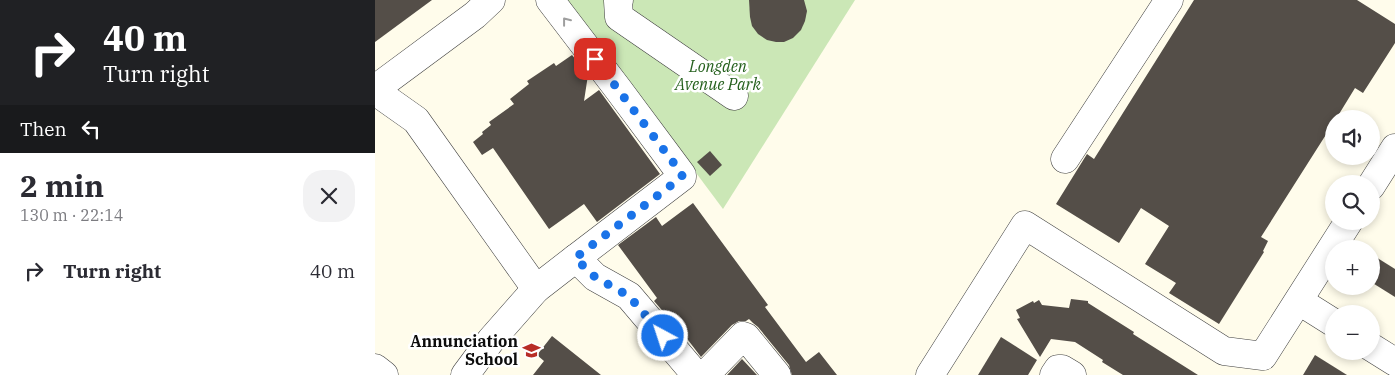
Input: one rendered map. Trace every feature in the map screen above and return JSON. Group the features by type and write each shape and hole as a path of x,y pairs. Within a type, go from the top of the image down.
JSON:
{"street":[{"path":"491,0 475,15 375,90 416,120 537,289"},
{"path":"465,375 491,340 537,289 675,183 682,175 550,0"},
{"path":"619,0 619,18 734,96"},
{"path":"1065,159 1169,0"},
{"path":"1378,175 1395,148"},
{"path":"930,375 1025,225 1224,352 1263,356 1343,230"},
{"path":"575,258 595,277 629,296 696,375"},
{"path":"1299,300 1325,317"},
{"path":"705,375 743,336 746,337 777,375"},
{"path":"1380,353 1395,362"},
{"path":"375,368 384,375"},
{"path":"1053,375 1058,369 1063,369 1072,375"}],"green space":[{"name":"Longden Avenue Park","path":"567,0 855,0 723,209"}],"building":[{"path":"375,0 432,0 375,42"},
{"path":"749,0 804,0 807,11 801,30 793,38 784,42 767,40 758,34 752,26"},
{"path":"1194,0 1357,0 1395,24 1395,43 1363,93 1355,88 1342,110 1325,110 1325,136 1261,237 1268,241 1264,252 1219,324 1169,293 1176,283 1145,264 1169,226 1141,208 1119,243 1056,204 1087,154 1094,159"},
{"path":"572,55 588,75 584,101 599,90 660,174 597,222 584,204 549,229 493,148 482,155 473,142 491,125 489,122 514,104 510,99 529,84 527,81 554,63 556,66"},
{"path":"710,151 722,165 710,176 697,162"},
{"path":"693,203 768,305 765,307 806,362 819,352 837,375 792,375 789,365 758,327 749,319 732,325 701,357 669,315 667,316 654,301 657,298 618,245 656,217 662,226"},
{"path":"1380,260 1395,269 1395,297 1380,288"},
{"path":"1071,299 1088,301 1088,303 1134,332 1133,334 1198,375 1123,375 1075,342 1051,339 1040,357 1017,319 1020,318 1016,310 1039,300 1042,305 1069,308"},
{"path":"552,336 601,375 533,375 544,361 537,355"},
{"path":"1001,337 1037,360 1028,375 978,375"},
{"path":"1315,355 1347,375 1303,375"},
{"path":"742,359 757,375 727,375"}],"place":[{"name":"Annunciation School","path":"532,350"}],"route":[{"path":"595,59 682,174 682,177 575,258 595,277 629,296 663,336"}]}
